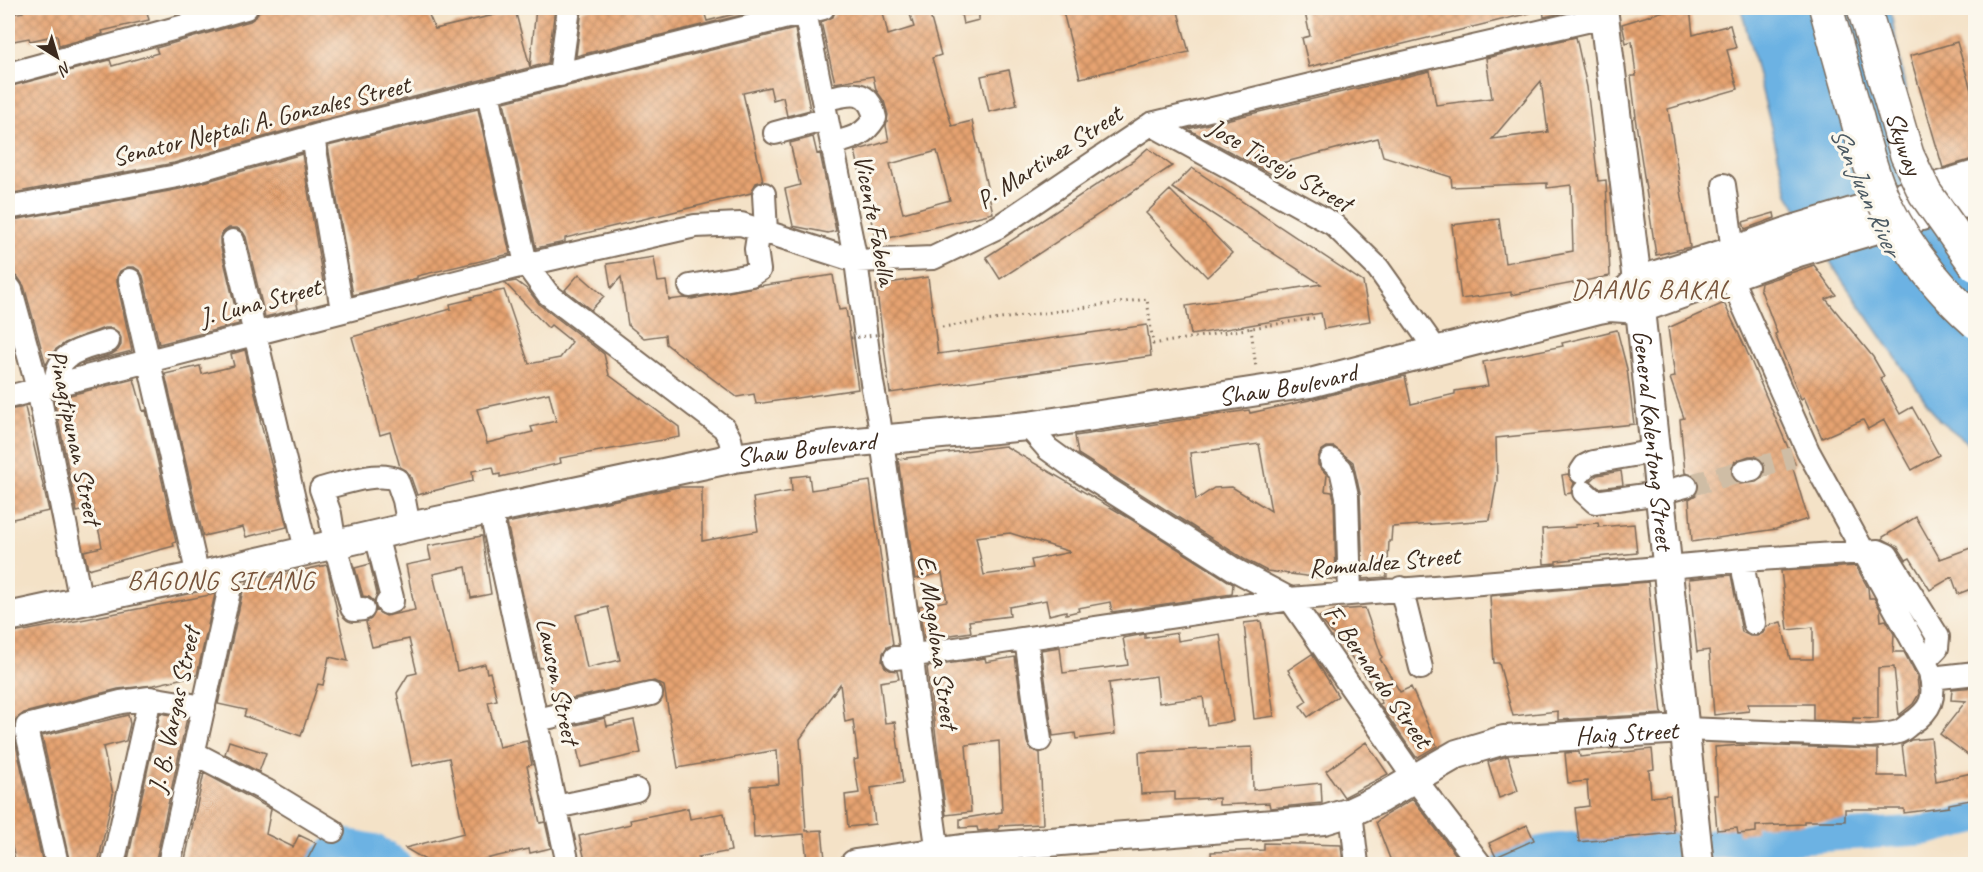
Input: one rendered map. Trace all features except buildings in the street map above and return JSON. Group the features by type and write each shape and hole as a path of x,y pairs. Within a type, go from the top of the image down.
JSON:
{"highway":[{"name":"Skyway","path":"1826,8 1869,159 1886,205 1926,271 1976,322"},
{"name":"Skyway","path":"1864,8 1907,155 1925,193 1976,265"}],"main road":[{"name":"General Kalentong Street","path":"1604,12 1656,451 1673,490 1669,567 1699,864"},
{"name":"Shaw Boulevard","path":"8,618 490,509 734,458 881,440 1028,426 1310,383 1610,307 1976,175"},
{"name":"Shaw Boulevard","path":"1795,241 1976,200"},
{"name":"Haig Street","path":"855,864 938,853 1159,832 1324,820 1351,812 1381,798 1457,754 1504,740 1684,729"}],"street":[{"path":"8,74 185,17 246,8"},
{"path":"569,8 561,75 814,10"},
{"name":"Vicente Fabella","path":"814,10 825,109 856,261 881,440"},
{"name":"P. Martinez Street","path":"526,264 695,226 741,224 856,261 933,258 998,227 1151,124 1604,12"},
{"name":"Senator Neptali A. Gonzales Street","path":"8,208 177,176 313,137 561,75"},
{"path":"488,93 526,264 548,294 724,428 730,440 734,458"},
{"path":"775,134 854,93 865,98 872,106 875,118 861,135 832,144"},
{"name":"Jose Tiosejo Street","path":"1151,124 1333,224 1378,268 1437,351"},
{"path":"313,137 342,310"},
{"path":"1724,185 1731,264 1801,454 1863,552 1928,670 1976,673"},
{"path":"690,286 751,275 759,270 756,249 762,231 764,194"},
{"path":"233,241 306,550"},
{"name":"J. Luna Street","path":"8,397 526,264"},
{"path":"130,280 198,576"},
{"name":"Pinagtipunan Street","path":"8,286 47,387 81,602"},
{"path":"47,387 56,375 58,367 74,352 108,341"},
{"name":"F. Bernardo Street","path":"1028,426 1048,449 1070,465 1237,571 1290,599 1414,778 1480,864"},
{"name":"E. Magalona Street","path":"881,440 903,649 938,853"},
{"path":"1656,451 1593,462 1585,466 1582,482 1595,502 1673,490"},
{"path":"1331,460 1341,469 1347,496 1350,592"},
{"path":"363,609 354,610 352,608 335,545 330,514 321,489 364,478 392,477 397,480 404,500 409,527"},
{"name":"Lawson Street","path":"490,509 568,864"},
{"path":"376,535 392,598 392,601 387,603"},
{"name":"Romualdez Street","path":"903,649 1026,639 1350,592 1863,552"},
{"path":"1744,560 1744,574 1754,623"},
{"name":"J. B. Vargas Street","path":"169,864 230,587 231,567"},
{"path":"1401,588 1421,668"},
{"path":"1026,639 1040,740"},
{"name":"Haig Street","path":"1684,729 1870,736 1899,732 1924,714 1928,707 1934,687 1928,670"},
{"path":"537,720 651,694"},
{"path":"57,864 27,726 121,702 150,698 204,707"},
{"path":"113,864 150,698"},
{"path":"194,753 267,791 333,831"},
{"path":"556,807 636,790"},
{"path":"1351,812 1357,864"}],"path":[{"path":"942,327 1147,299 1153,344 1314,318"},
{"path":"1251,328 1259,391"},
{"path":"851,338 882,334"}],"water":[{"name":"San Juan River","path":"1741,8 1890,8 1912,124 1957,218 1975,237 1975,448 1939,420 1838,274 1788,194"}],"waterway":[{"path":"1714,844 1927,830 1976,818"},
{"path":"319,864 342,843 374,849 396,864"},
{"path":"1671,847 1688,846"},
{"path":"1508,864 1523,856 1563,848 1671,847"}],"tunnel":[{"path":"1752,469 1793,458"},
{"path":"1686,486 1744,471"}],"district":[{"name":"DAANG BAKAL","path":"1651,289"},
{"name":"BAGONG SILANG","path":"221,580"}]}
